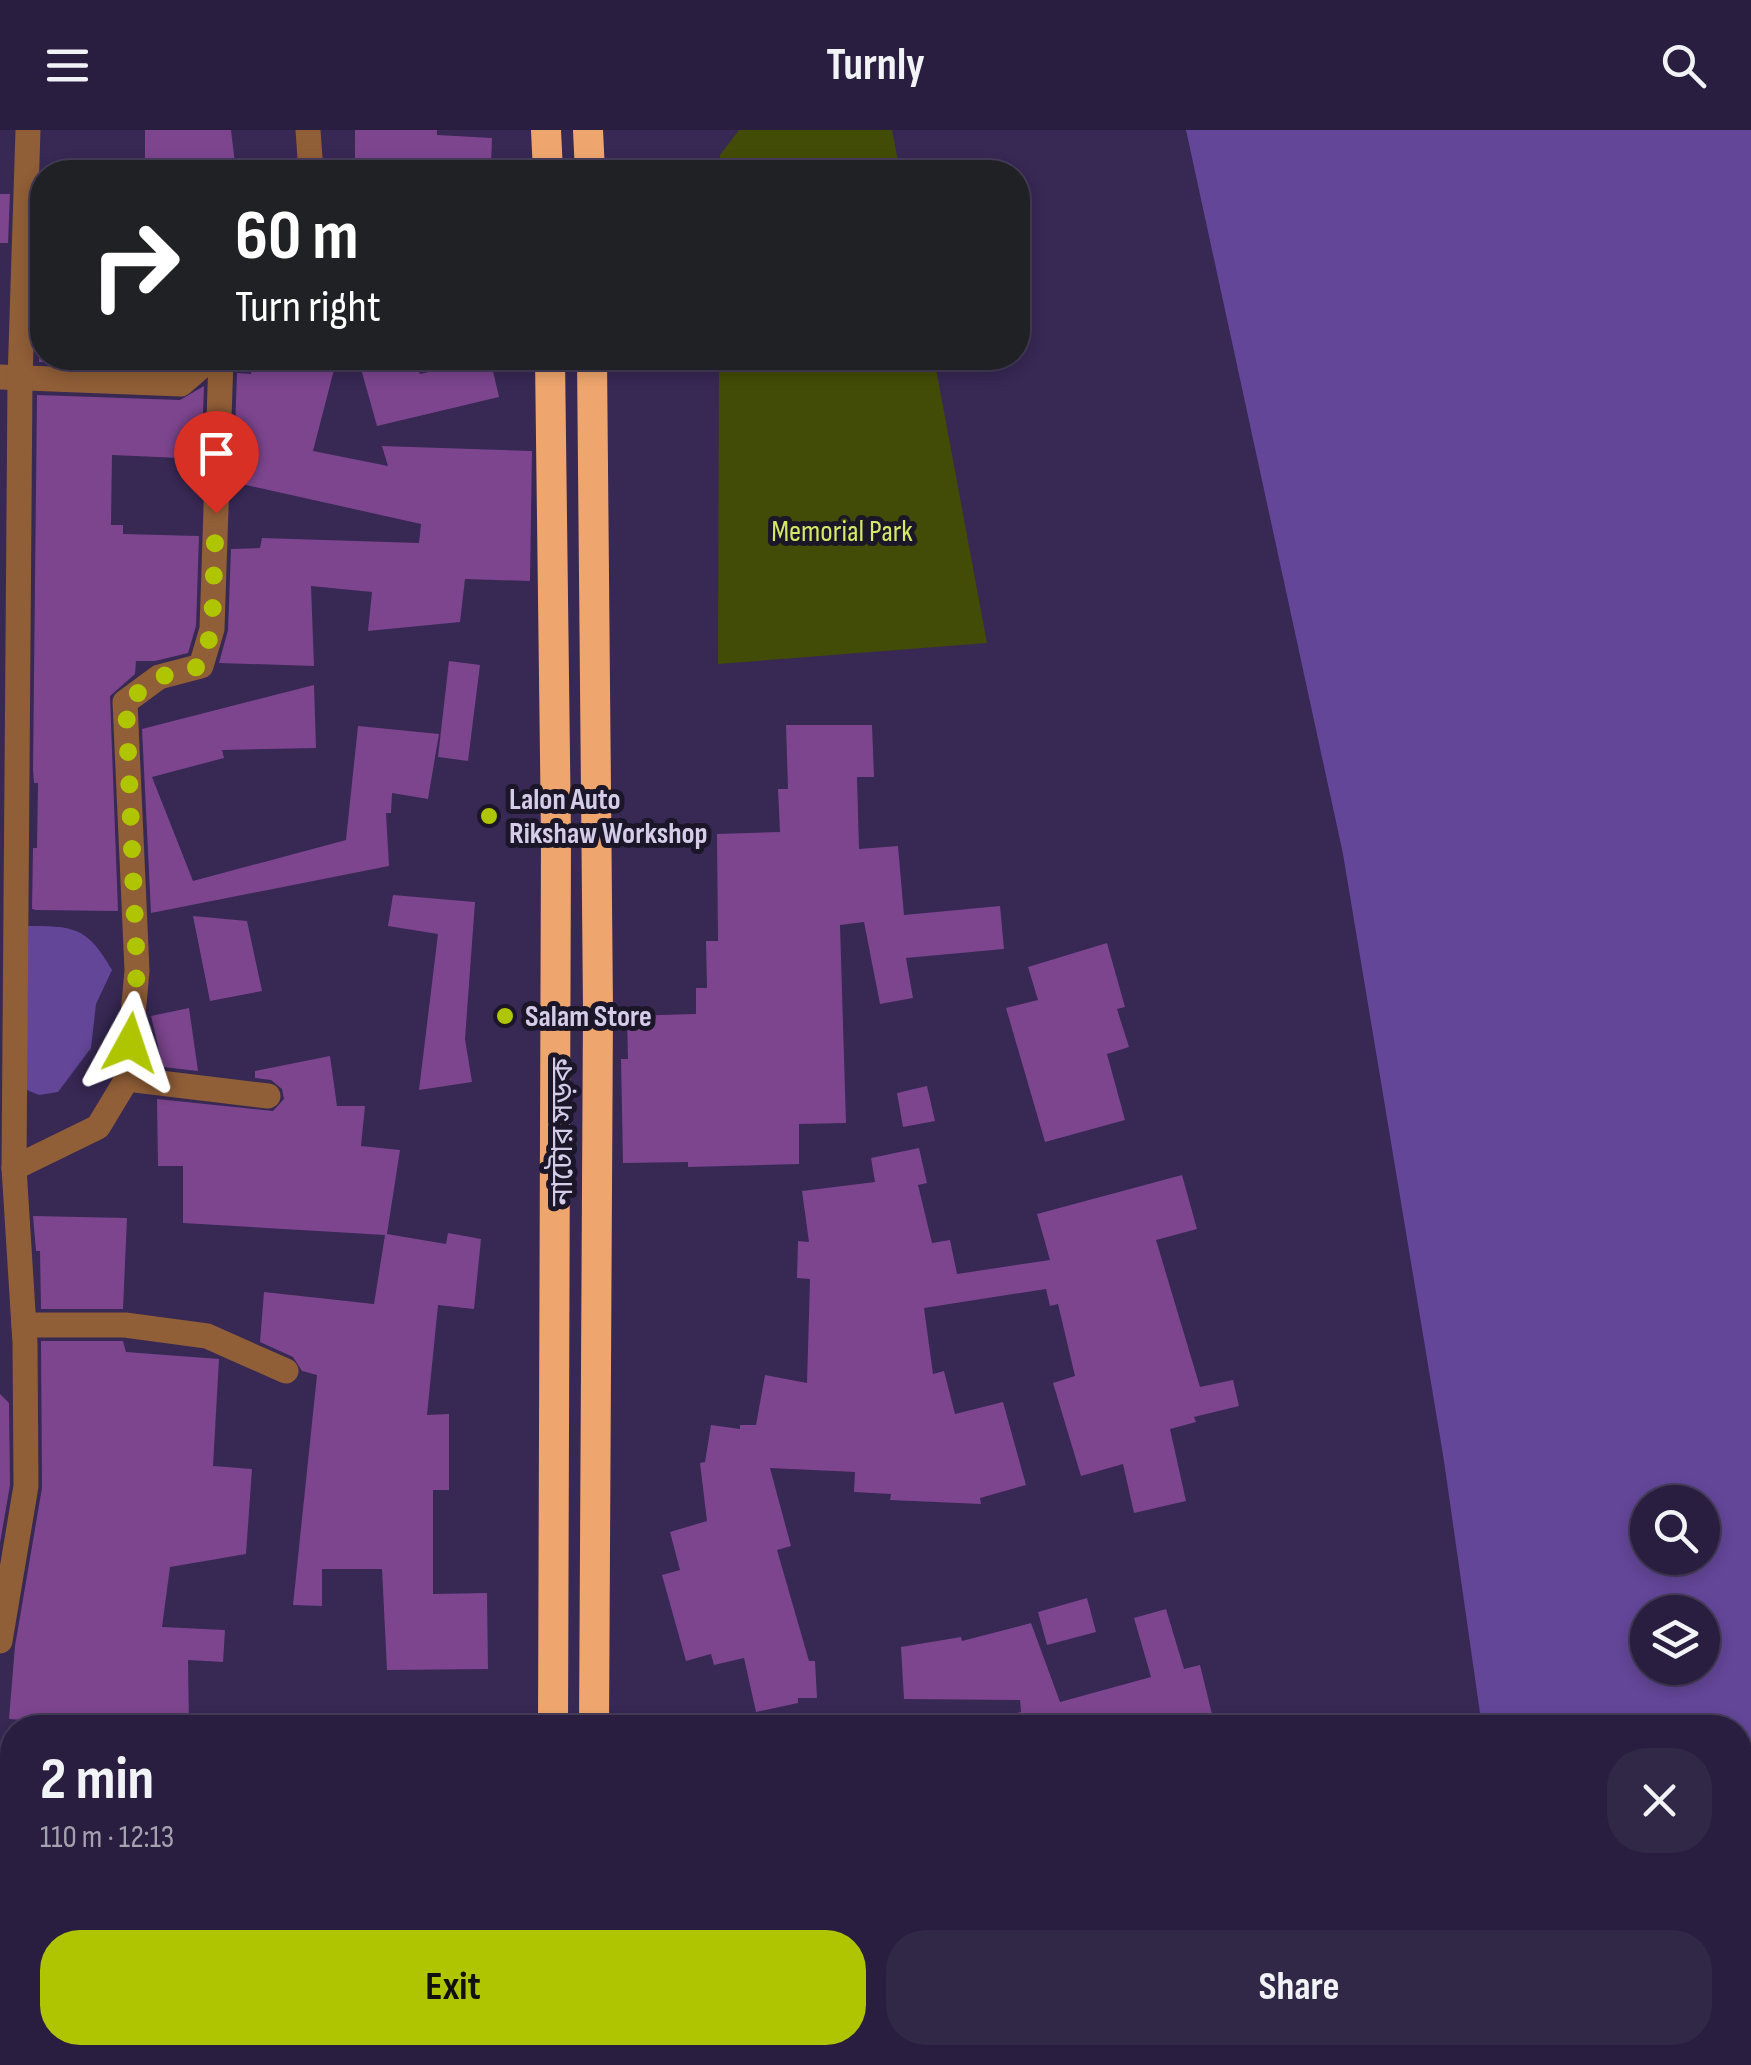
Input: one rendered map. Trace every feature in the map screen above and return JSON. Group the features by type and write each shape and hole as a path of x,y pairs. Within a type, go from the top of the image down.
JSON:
{"highway":[{"path":"546,130 547,160"},
{"path":"588,130 589,160"},
{"path":"550,370 556,837 554,1715"},
{"name":"নাটোর সড়ক","path":"592,370 598,1010 594,1715"}],"street":[{"path":"0,1641 26,1486 16,1337 10,379 28,130"},
{"path":"308,130 311,160"},
{"path":"10,379 181,384 197,370"},
{"path":"14,1168 98,1126 128,1079 137,971 126,702 159,677 201,666 212,629 220,370"},
{"path":"128,1079 268,1096"},
{"path":"16,1337 124,1325 207,1336 286,1370"}],"green space":[{"path":"739,130 892,130 898,160 720,160"},
{"name":"Memorial Park","path":"719,370 936,370 987,643 718,664"}],"shaded area":[{"path":"1186,130 1751,130 1751,1715 1480,1715 1444,1461 1343,854"},
{"path":"25,926 77,931 95,945 112,970 96,1004 91,1048 58,1092 39,1095 27,1090"}],"building":[{"path":"145,130 231,130 235,160 145,160"},
{"path":"355,130 437,130 437,135 492,138 491,160 355,160"},
{"path":"0,194 10,194 8,243 0,243"},
{"path":"252,370 334,370 313,451 388,466 382,446 532,451 530,581 465,579 460,622 368,631 372,592 311,586 314,666 219,663 228,630 231,549 260,548 262,538 419,543 421,524 233,482 237,373 251,374"},
{"path":"361,370 419,370 420,374 438,370 493,370 499,397 377,426"},
{"path":"204,386 201,475 179,474 180,458 112,455 111,525 123,525 123,534 199,536 196,626 188,653 136,661 135,674 110,696 118,911 32,909 38,783 34,783 33,770 37,395 180,400"},
{"path":"449,661 480,665 468,761 438,757"},
{"path":"314,685 316,748 222,750 224,758 152,777 193,881 346,840 358,726 439,734 428,799 392,793 391,813 386,813 389,866 151,913 142,729"},
{"path":"786,725 872,725 874,777 857,777 859,849 898,846 904,915 1000,906 1004,949 906,958 913,998 880,1004 864,922 840,925 846,1123 799,1124 799,1164 688,1167 688,1162 623,1163 621,1059 628,1059 627,1016 696,1014 696,988 707,988 706,941 718,941 717,834 780,832 778,789 788,789"},
{"path":"393,895 475,902 465,1039 472,1082 419,1090 438,934 388,926"},
{"path":"193,916 247,921 262,991 210,1001"},
{"path":"1107,943 1125,1007 1117,1009 1129,1047 1107,1054 1125,1120 1045,1142 1006,1008 1038,1000 1028,967"},
{"path":"189,1008 198,1071 163,1067 151,1016"},
{"path":"330,1056 337,1106 365,1106 361,1146 400,1150 387,1234 446,1244 448,1233 481,1239 474,1309 438,1305 427,1415 449,1414 449,1490 433,1490 433,1594 487,1593 488,1669 387,1670 382,1569 322,1569 322,1606 293,1605 317,1375 302,1371 293,1357 260,1342 264,1292 374,1304 385,1235 183,1223 183,1166 158,1166 157,1099 273,1111 284,1099 282,1089 271,1080 255,1078 255,1071"},
{"path":"927,1086 935,1121 903,1127 897,1093"},
{"path":"919,1148 927,1183 918,1185 932,1243 950,1240 957,1274 1050,1260 1037,1214 1182,1175 1197,1229 1156,1240 1200,1387 1233,1380 1239,1406 1194,1417 1196,1422 1170,1429 1186,1501 1134,1513 1123,1464 1081,1476 1053,1383 1075,1376 1058,1304 1050,1306 1046,1289 924,1308 933,1374 944,1371 955,1414 1003,1402 1026,1485 980,1498 981,1504 890,1500 891,1494 854,1492 855,1472 770,1468 791,1546 777,1550 809,1661 815,1661 817,1698 798,1698 798,1703 756,1712 744,1658 714,1665 711,1654 686,1661 662,1575 680,1570 670,1532 707,1521 700,1463 705,1462 711,1425 740,1429 740,1425 756,1425 765,1375 807,1383 810,1279 797,1278 798,1241 809,1242 802,1191 875,1182 871,1158"},
{"path":"33,1216 127,1218 123,1309 41,1309 40,1251 36,1251"},
{"path":"41,1341 123,1341 126,1352 219,1359 213,1466 252,1469 246,1554 170,1567 162,1627 225,1630 223,1662 188,1660 189,1715 9,1715 15,1646 42,1488"},
{"path":"0,1394 9,1403 10,1485 0,1543"},
{"path":"1087,1598 1096,1632 1047,1645 1038,1612"},
{"path":"1166,1609 1184,1669 1200,1665 1212,1714 1010,1715 1021,1712 1020,1700 904,1699 901,1647 961,1637 962,1641 1031,1623 1060,1702 1151,1677 1134,1618"}],"place":[{"name":"Lalon Auto Rikshaw Workshop","path":"489,816"},
{"name":"Salam Store","path":"505,1016"}],"route":[{"path":"130,1043 137,971 126,702 159,677 201,666 212,629 216,513"}]}
